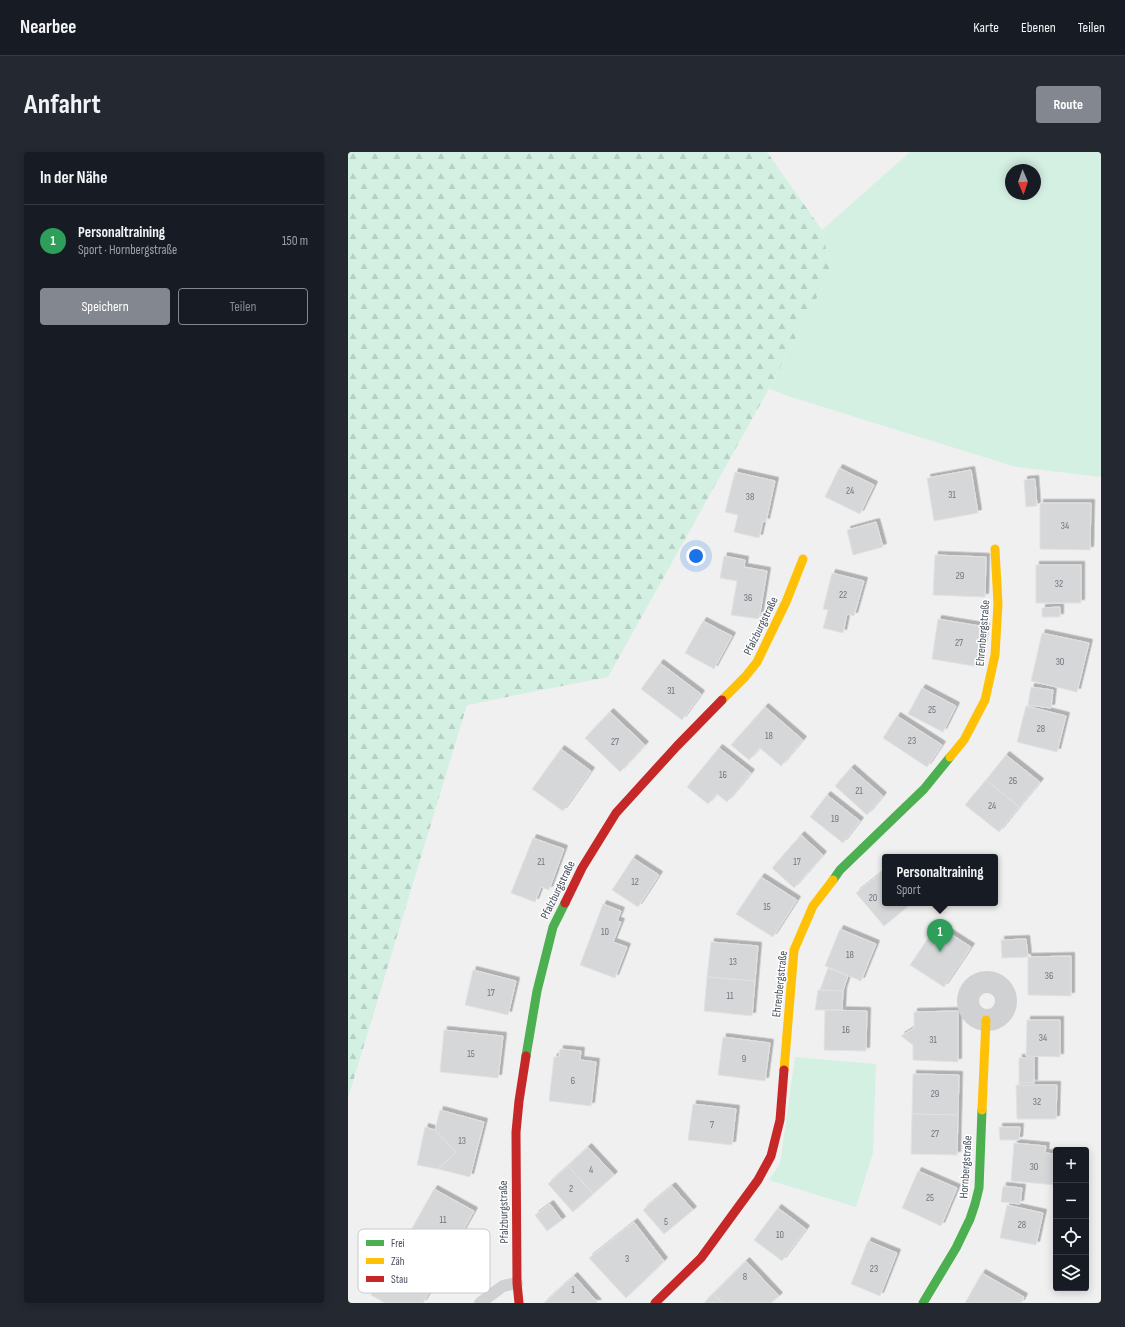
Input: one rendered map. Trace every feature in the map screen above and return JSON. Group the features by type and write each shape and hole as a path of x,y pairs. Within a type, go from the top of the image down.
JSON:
{"street":[{"name":"Ehrenbergstraße","path":"655,1303 701,1258 758,1180 771,1156 780,1120 794,950 799,936 814,906 840,870 924,789 964,740 985,700 995,655 998,604 995,549"},
{"name":"Pfalzburgstraße","path":"519,1303 517,1283 516,1132 519,1101 537,991 554,927 582,868 616,813 677,746 745,677 757,662 786,602 803,559"},
{"name":"Hornbergstraße","path":"923,1303 959,1242 976,1205 979,1188 986,1020"}],"lane":[{"path":"480,1303 503,1286 517,1283"}],"green space":[{"path":"348,152 767,152 822,230 831,271 766,394 608,677 467,705 348,1098"},
{"path":"910,152 1101,152 1101,477 1016,467 769,389 831,271 822,230"},
{"path":"795,1057 876,1064 873,1153 856,1207 769,1180 780,1164"}],"building":[{"path":"839,468 874,485 860,514 825,497"},
{"path":"971,470 978,513 934,521 927,478"},
{"path":"735,472 775,481 766,522 763,521 759,538 734,532 738,515 725,512"},
{"path":"1035,479 1037,506 1026,507 1024,480"},
{"path":"1040,503 1091,503 1090,550 1040,549"},
{"path":"876,522 883,547 853,555 847,530"},
{"path":"935,555 986,557 985,597 933,595"},
{"path":"724,556 745,560 744,567 767,571 759,619 731,615 737,581 720,578"},
{"path":"1036,565 1081,565 1081,603 1036,603"},
{"path":"832,573 864,581 854,616 847,614 843,633 823,628 828,610 823,609"},
{"path":"1060,607 1060,617 1042,617 1042,608"},
{"path":"938,619 986,627 979,667 932,659"},
{"path":"703,621 732,636 714,669 685,653"},
{"path":"1042,633 1089,643 1077,692 1031,681"},
{"path":"660,663 701,694 682,720 641,689"},
{"path":"1031,687 1053,690 1051,708 1028,705"},
{"path":"922,688 956,706 943,732 908,714"},
{"path":"1026,706 1066,716 1057,752 1017,742"},
{"path":"765,707 803,740 781,766 760,748 749,760 731,745"},
{"path":"610,712 645,745 620,772 585,738"},
{"path":"897,716 942,745 927,767 883,738"},
{"path":"719,748 751,773 727,802 717,794 708,804 687,787"},
{"path":"561,749 591,771 563,811 532,789"},
{"path":"1006,755 1040,782 1019,807 986,780"},
{"path":"851,768 883,796 867,815 835,786"},
{"path":"986,780 1019,807 999,832 965,805"},
{"path":"827,795 860,821 843,843 810,817"},
{"path":"801,835 823,855 794,888 772,868"},
{"path":"533,838 564,849 549,890 541,887 535,902 511,893"},
{"path":"633,858 659,875 638,907 612,890"},
{"path":"882,872 882,906 908,906 884,926 856,893"},
{"path":"761,877 797,900 773,937 736,914"},
{"path":"603,904 621,911 617,921 621,922 613,942 627,947 615,978 580,965"},
{"path":"937,925 971,947 944,987 910,965"},
{"path":"840,929 876,944 861,981 825,966"},
{"path":"1026,939 1028,957 1002,958 1001,940"},
{"path":"711,942 758,946 755,981 707,977"},
{"path":"1071,956 1071,996 1028,995 1028,957"},
{"path":"828,968 848,976 843,991 820,990"},
{"path":"473,970 516,981 508,1015 465,1005"},
{"path":"707,977 755,981 752,1016 704,1011"},
{"path":"818,990 843,991 842,1010 815,1010"},
{"path":"825,1010 867,1011 866,1051 824,1050"},
{"path":"958,1011 958,1062 913,1060 913,1045 901,1036 914,1028 914,1012"},
{"path":"1027,1020 1060,1020 1060,1057 1026,1056"},
{"path":"444,1030 503,1036 498,1078 440,1072"},
{"path":"723,1037 770,1043 765,1081 718,1075"},
{"path":"560,1049 581,1051 580,1060 596,1062 591,1106 549,1101 554,1057 559,1057"},
{"path":"1019,1058 1034,1058 1034,1083 1019,1083"},
{"path":"913,1074 959,1075 958,1115 912,1114"},
{"path":"1016,1085 1057,1085 1056,1119 1017,1119"},
{"path":"693,1104 736,1109 732,1145 688,1140"},
{"path":"440,1110 484,1122 470,1177 438,1169 456,1152 435,1130"},
{"path":"912,1114 958,1115 957,1155 911,1154"},
{"path":"425,1127 435,1130 456,1152 438,1169 417,1165"},
{"path":"999,1127 1020,1127 1019,1140 1000,1140"},
{"path":"1014,1143 1046,1146 1045,1153 1053,1154 1053,1185 1011,1181"},
{"path":"588,1147 614,1175 593,1194 568,1166"},
{"path":"568,1166 593,1194 573,1212 548,1184"},
{"path":"918,1171 957,1188 941,1226 902,1208"},
{"path":"672,1186 693,1210 664,1234 643,1210"},
{"path":"1003,1186 1022,1188 1020,1204 1001,1202"},
{"path":"434,1189 474,1211 464,1229 412,1229"},
{"path":"550,1204 562,1220 547,1231 535,1215"},
{"path":"1007,1205 1043,1213 1036,1245 1000,1238"},
{"path":"778,1208 806,1229 782,1261 754,1240"},
{"path":"634,1222 664,1261 626,1298 589,1258"},
{"path":"868,1241 897,1253 880,1296 851,1284"},
{"path":"746,1261 779,1296 771,1303 723,1303 713,1294"},
{"path":"982,1273 1024,1297 1021,1303 965,1303"},
{"path":"574,1276 598,1303 544,1303"},
{"path":"372,1293 429,1293 423,1303 385,1303 371,1295"},
{"path":"713,1294 723,1303 704,1303"}],"traffic: fast":[{"path":"833,880 840,870 924,789 950,757"},
{"path":"526,1056 537,991 553,927 565,903"},
{"path":"923,1303 956,1248 970,1219 975,1204 979,1188 982,1110"}],"traffic: slow":[{"path":"950,757 964,740 985,700 995,655 998,604 995,549"},
{"path":"722,700 745,677 757,662 786,602 803,559"},
{"path":"784,1070 794,950 813,906 833,880"},
{"path":"982,1110 986,1020"}],"traffic: jam":[{"path":"565,903 582,868 616,813 677,746 722,700"},
{"path":"519,1303 517,1283 516,1132 526,1056"},
{"path":"655,1303 701,1258 758,1180 771,1156 780,1120 784,1070"}],"place":[{"name":"Personaltraining","path":"940,952"}]}
